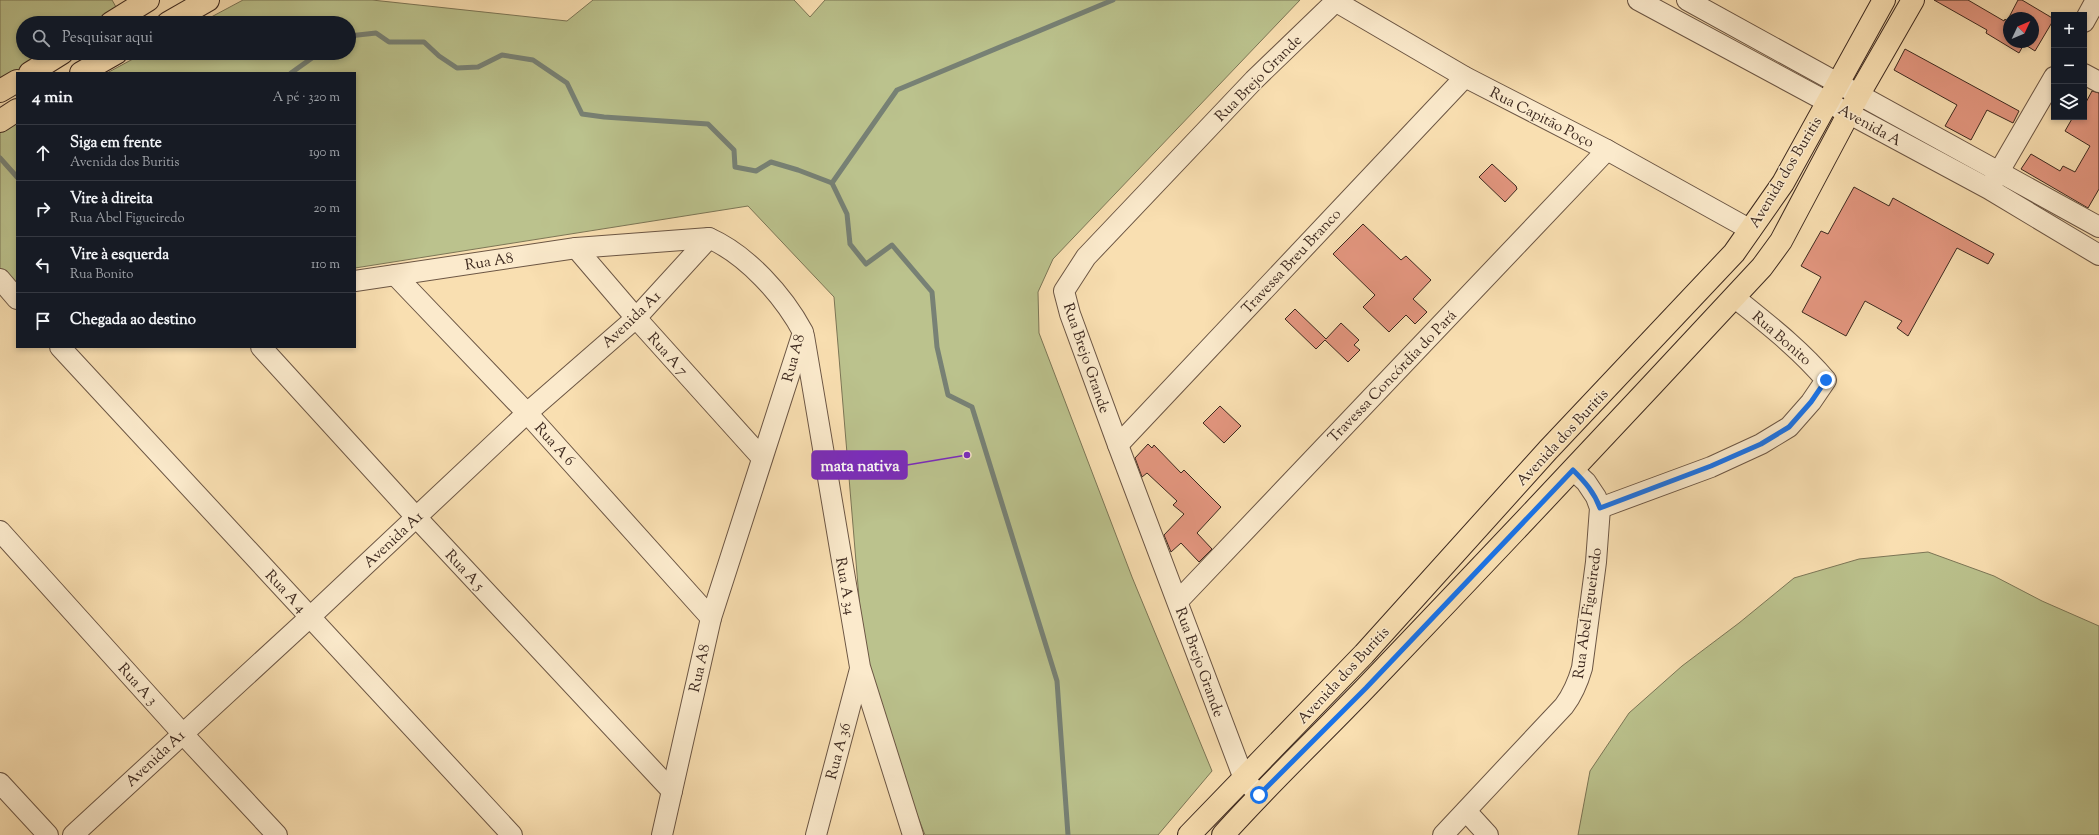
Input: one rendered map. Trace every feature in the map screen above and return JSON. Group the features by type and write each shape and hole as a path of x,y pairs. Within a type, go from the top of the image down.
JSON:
{"main road":[{"path":"180,16 208,0"},
{"name":"Avenida dos Buritis","path":"1189,835 1364,654 1548,450 1734,253 1751,230 1782,182 1837,81 1884,0"},
{"name":"Avenida dos Buritis","path":"1223,835 1259,795 1366,688 1573,470 1762,267 1781,241 1859,94 1913,0"},
{"path":"120,16 136,3"},
{"path":"32,72 51,60"},
{"path":"83,72 104,60"},
{"path":"0,91 16,82"},
{"path":"0,121 16,111"}],"street":[{"name":"Rua Capitão Poço","path":"1336,0 1465,77 1607,150 1751,230"},
{"name":"Rua Brejo Grande","path":"1259,795 1244,779 1118,445 1070,314 1064,291 1074,274 1092,252 1254,80 1336,0"},
{"name":"Avenida A","path":"1638,0 1989,189 2099,255"},
{"path":"2087,16 2096,0"},
{"name":"Avenida A","path":"1692,1 2099,227"},
{"path":"1683,24 1692,1"},
{"path":"2087,76 2099,82"},
{"name":"Travessa Breu Branco","path":"1118,445 1465,77"},
{"path":"1989,189 2051,82"},
{"name":"Travessa Concórdia do Pará","path":"1178,601 1607,150"},
{"name":"Rua A8","path":"356,281 576,248 709,238 725,245 744,259 793,314 803,332 710,618 662,835"},
{"name":"Avenida A1","path":"73,835 182,733 310,617 527,413 636,318 709,238"},
{"name":"Rua A 7","path":"576,248 636,318 762,458"},
{"name":"Rua A 6","path":"395,275 527,413 710,618"},
{"path":"0,279 16,298"},
{"name":"Rua Bonito","path":"1600,508 1711,466 1761,444 1789,427 1811,402 1826,380 1806,358 1734,297"},
{"name":"Rua A 34","path":"803,332 860,667 913,835"},
{"name":"Rua A 4","path":"61,348 512,835"},
{"name":"Rua A 5","path":"262,348 416,517 672,791"},
{"name":"Rua Abel Figueiredo","path":"1443,835 1564,706 1573,693 1582,668 1596,562 1600,508 1596,497 1586,482 1573,470"},
{"name":"Rua A 3","path":"0,531 182,733 277,835"},
{"name":"Rua A 36","path":"816,835 860,667"},
{"path":"0,783 48,835"},
{"path":"1466,811 1488,835"}],"green space":[{"path":"0,0 112,0 116,7 102,16 16,16 16,60 34,60 0,82"},
{"path":"243,0 372,0 567,21 593,0 794,0 810,17 825,0 1300,0 1053,259 1038,292 1039,333 1132,577 1212,771 1158,835 925,835 866,682 834,297 748,206 356,268 356,72 109,72 131,60 356,60 356,16 213,16"},
{"path":"16,122 16,296 0,278 0,130"},
{"path":"1928,552 1994,576 2042,601 2099,626 2099,835 1578,835 1590,771 1629,713 1682,666 1739,623 1794,578 1859,559"}],"building":[{"path":"1934,0 1968,0 2003,20 2003,43 1986,33 1987,30"},
{"path":"2018,0 2022,0 2051,17 2051,24 2039,44 2039,12 2012,12"},
{"path":"2011,48 2022,48 2019,53"},
{"path":"1905,49 2019,111 2013,123 1987,110 1971,140 1945,126 1957,105 1894,70"},
{"path":"2092,91 2099,93 2099,189 2088,208 2021,169 2031,154 2060,171 2063,166 2075,172 2090,146 2065,131 2071,120 2087,120 2087,100"},
{"path":"1492,164 1516,186 1517,189 1505,202 1479,177"},
{"path":"1854,187 1889,206 1893,198 1994,254 1988,264 1957,248 1908,336 1897,328 1902,321 1865,301 1846,336 1802,312 1821,277 1801,266 1821,231 1828,234"},
{"path":"1363,224 1401,260 1406,256 1431,280 1413,299 1427,312 1415,324 1406,315 1389,332 1363,307 1375,295 1333,254"},
{"path":"1295,309 1326,339 1341,323 1359,340 1354,345 1360,350 1348,362 1325,340 1316,349 1285,319"},
{"path":"1220,406 1241,426 1224,443 1203,423"},
{"path":"1148,444 1152,448 1154,445 1181,473 1184,470 1221,507 1197,533 1212,549 1199,562 1181,543 1171,552 1164,535 1184,514 1173,505 1177,501 1147,473 1142,477 1135,458"}],"waterway":[{"path":"832,183 897,90 1113,0"},
{"path":"356,35 376,33 389,42 424,42 439,56 457,68 478,67 502,55 533,60 567,83 582,114 604,117 708,124 734,150 735,167 756,171 771,162 798,170 832,183 847,214 850,244 866,264 892,245 932,292 937,347 948,395 972,407 1057,681 1068,835"},
{"path":"292,72 309,60"},
{"path":"0,158 16,176"}],"place":[{"name":"mata nativa","path":"967,455"}],"route":[{"path":"1259,795 1366,688 1573,470 1586,482 1596,497 1600,508 1711,466 1753,448 1777,435 1789,427 1811,402 1826,380"}]}
